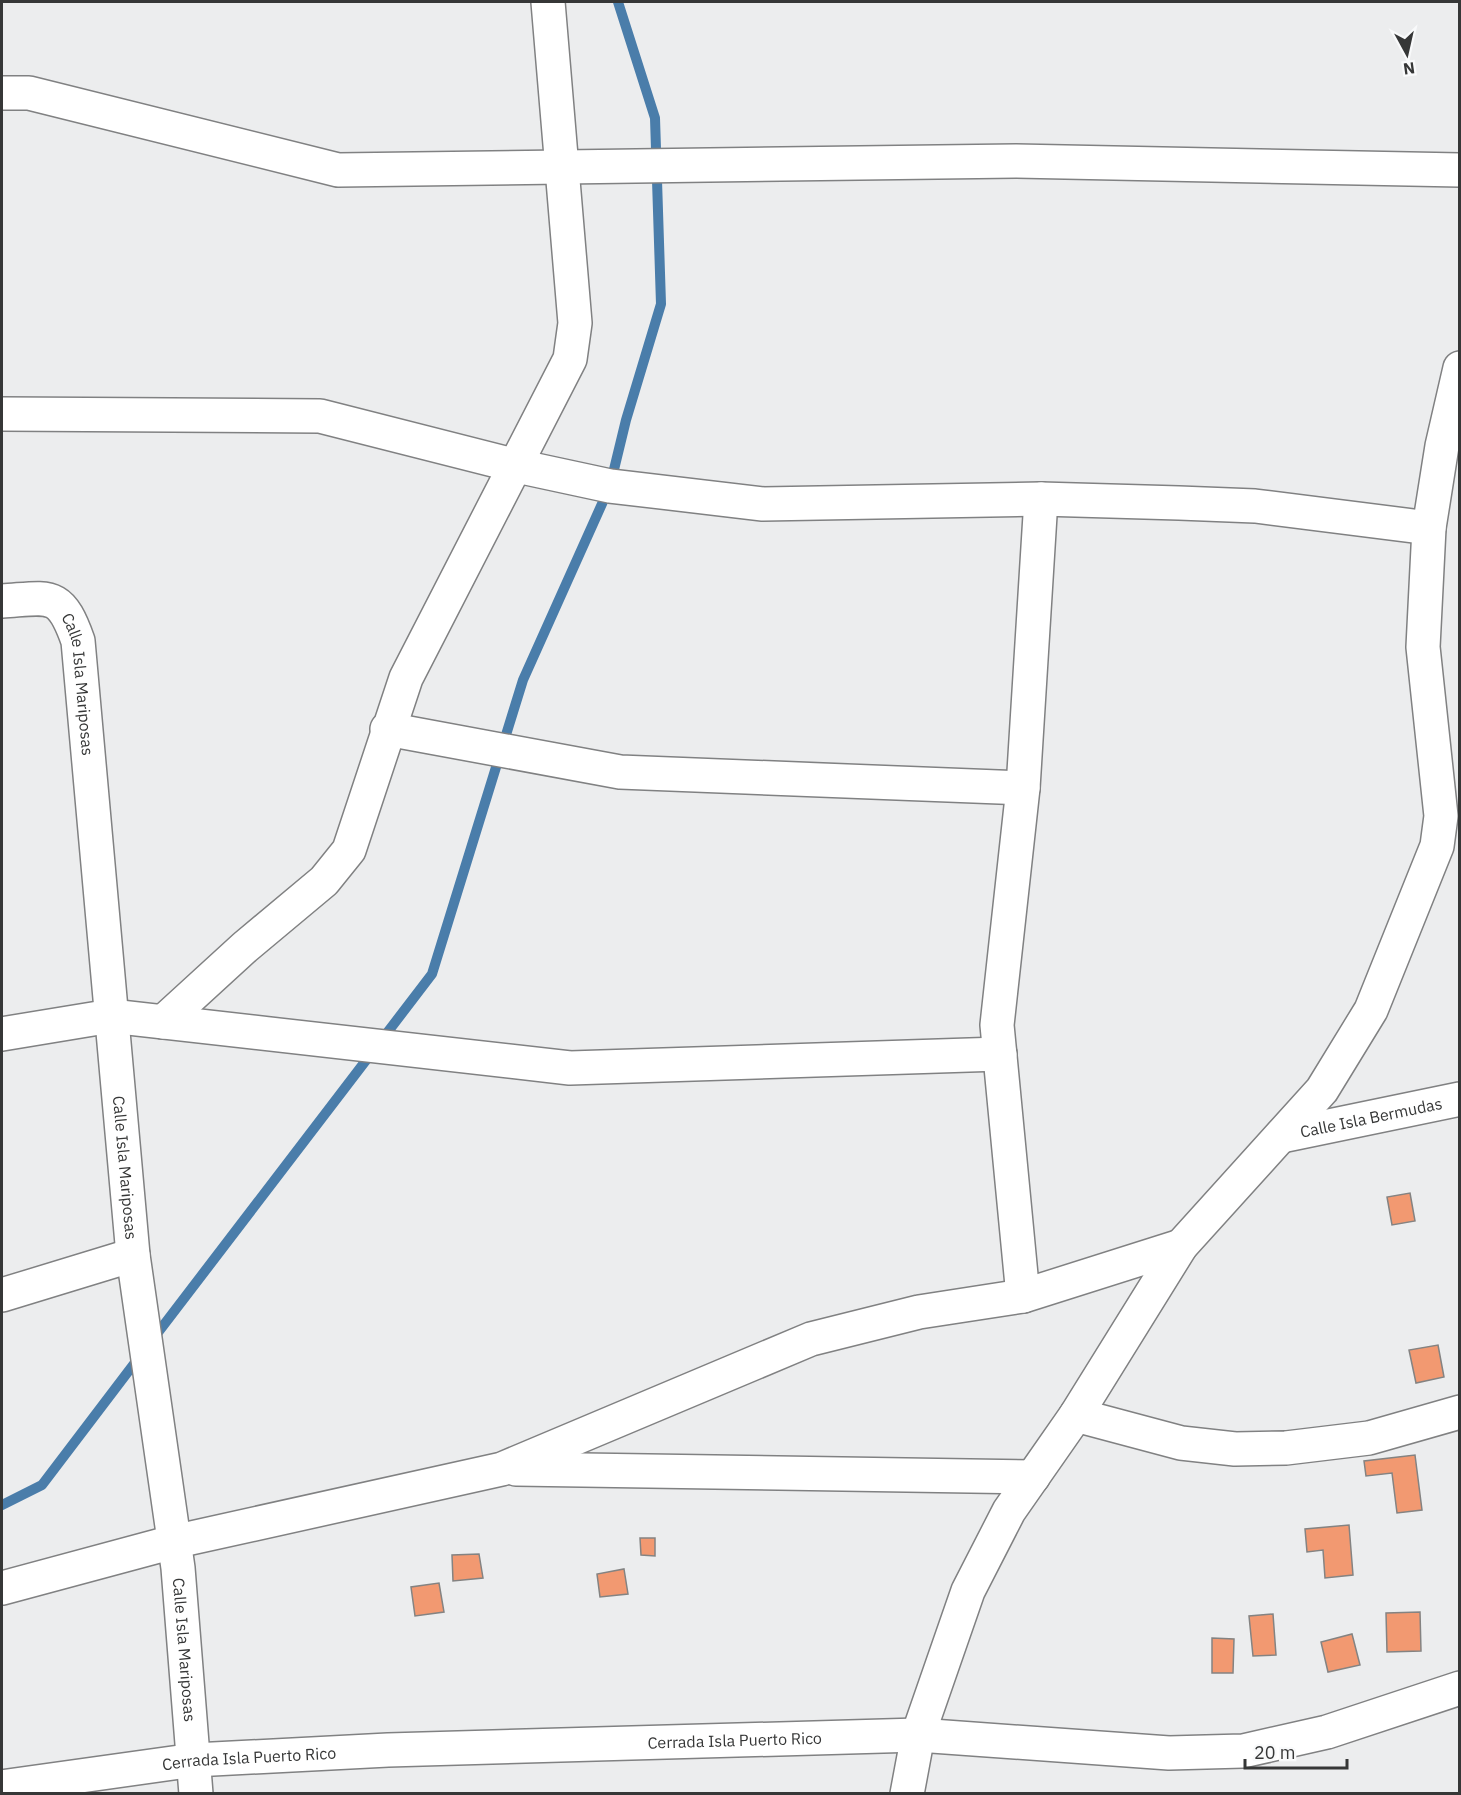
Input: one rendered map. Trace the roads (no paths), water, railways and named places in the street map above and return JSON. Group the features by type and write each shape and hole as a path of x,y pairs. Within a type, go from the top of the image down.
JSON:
{"street":[{"path":"163,1022 245,947 324,881 349,850 387,729 406,678 570,359 575,323 548,2"},
{"path":"2,93 29,93 338,170 1016,161 1460,170"},
{"path":"907,1794 918,1735 968,1591 1009,1510 1076,1415 1181,1246 1322,1090 1371,1010 1448,844 1441,816 1423,647 1429,528 1460,368"},
{"path":"2,414 320,416 517,466 632,490 763,504 1041,499 1255,506 1429,528"},
{"path":"1023,1296 997,1025 1023,788 1041,499"},
{"name":"Calle Isla Mariposas","path":"2,601 48,598 68,612 78,641 133,1255 178,1568 196,1794"},
{"path":"387,729 620,772 1023,788"},
{"path":"2,1034 111,1016 570,1068 1000,1054"},
{"name":"Calle Isla Bermudas","path":"1281,1136 1460,1099"},
{"path":"2,1588 173,1542 502,1469 811,1339 919,1312 1023,1296 1181,1246"},
{"path":"2,1295 133,1255"},
{"path":"1076,1415 1181,1443 1235,1449 1286,1448 1369,1438 1460,1412"},
{"path":"502,1469 1033,1476"},
{"name":"Cerrada Isla Puerto Rico","path":"2,1787 194,1760 388,1750 918,1735 1169,1753 1244,1751 1327,1732 1460,1688"}],"waterway":[{"path":"153,1339 432,974 523,680 610,486 626,420 661,304 655,118 618,2"},
{"path":"2,1505 42,1485 140,1356"}]}
